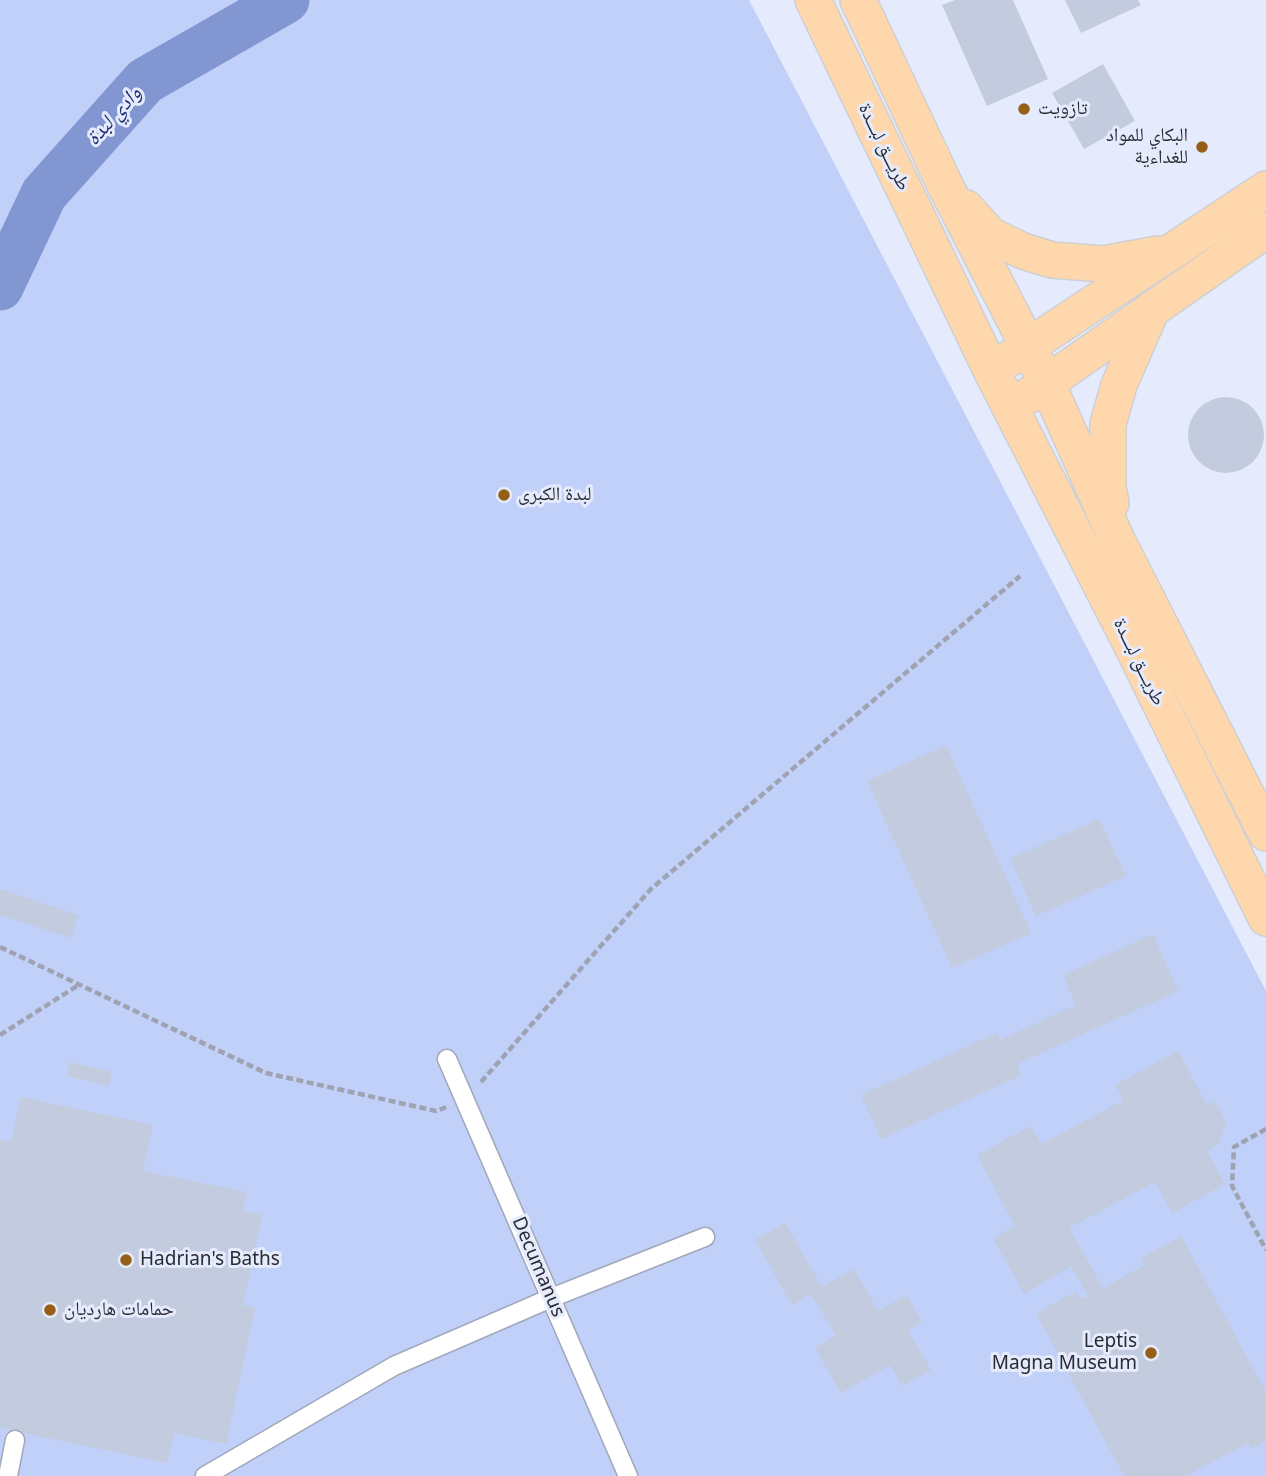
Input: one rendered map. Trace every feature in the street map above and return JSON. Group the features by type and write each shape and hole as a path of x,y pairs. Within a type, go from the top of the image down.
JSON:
{"main road":[{"name":"طريـــق لبـــدة","path":"813,0 991,370 1266,918"},
{"name":"طريـــق لبـــدة","path":"858,0 945,185 1047,383 1116,538 1266,833"},
{"path":"945,185 990,235 1023,251 1052,260 1103,264 1171,252"},
{"path":"991,370 1266,189"},
{"path":"1010,408 1266,230"},
{"path":"1116,538 1108,487 1108,424 1119,385 1153,308"}],"street":[{"name":"Decumanus","path":"447,1059 628,1476"},
{"path":"205,1476 394,1366 551,1298 705,1237"},
{"path":"8,1476 15,1440"}],"path":[{"path":"0,947 266,1073 436,1111 466,1100 651,889 1020,576"},
{"path":"0,1035 77,985"},
{"path":"1266,1129 1234,1147 1232,1186 1266,1250"}],"shaded area":[{"name":"لبدة الكبرى","path":"0,0 749,0 1266,991 1266,1476 0,1476"}],"building":[{"path":"955,0 1013,0 1048,79 987,106 942,5"},
{"path":"1065,0 1138,0 1141,5 1081,33"},
{"path":"1103,64 1135,121 1084,149 1052,93"},
{"path":"1234,397 1247,403 1258,414 1264,427 1262,450 1247,467 1234,473 1218,473 1205,467 1190,450 1188,427 1194,414 1211,399"},
{"path":"946,745 1031,933 952,968 867,781"},
{"path":"1099,819 1126,876 1036,916 1010,859"},
{"path":"0,889 78,915 71,938 0,915"},
{"path":"1153,934 1178,991 1017,1064 1022,1075 881,1139 861,1095 997,1033 1000,1040 1076,1005 1063,975"},
{"path":"1178,1051 1207,1105 1215,1101 1226,1122 1218,1145 1207,1151 1225,1184 1172,1213 1155,1182 1069,1228 1103,1288 1145,1265 1141,1258 1181,1236 1266,1392 1266,1441 1252,1449 1248,1443 1186,1476 1124,1476 1036,1313 1077,1291 1081,1299 1088,1296 1071,1266 1024,1294 993,1238 1015,1226 977,1155 1031,1126 1041,1144 1124,1100 1115,1085"},
{"path":"70,1062 112,1072 109,1086 67,1076"},
{"name":"Hadrian's Baths","path":"21,1097 153,1125 143,1171 247,1192 243,1211 262,1215 243,1305 255,1308 226,1444 174,1433 167,1463 0,1428 0,1140 11,1142"},
{"path":"785,1223 822,1287 854,1269 878,1311 907,1295 922,1322 908,1330 931,1370 902,1386 890,1365 841,1393 815,1348 836,1336 811,1294 792,1305 755,1240"}],"waterway":[{"name":"وادي لبدة","path":"0,287 44,194 145,81 286,0"}],"place":[{"name":"تازويت","path":"1024,109"},
{"name":"البكاي للمواد للغداءية","path":"1202,147"},
{"name":"لبدة الكبرى","path":"504,495"},
{"name":"Hadrian's Baths","path":"126,1260"},
{"name":"حمامات هارديان","path":"50,1310"},
{"name":"Leptis Magna Museum","path":"1151,1353"}]}
